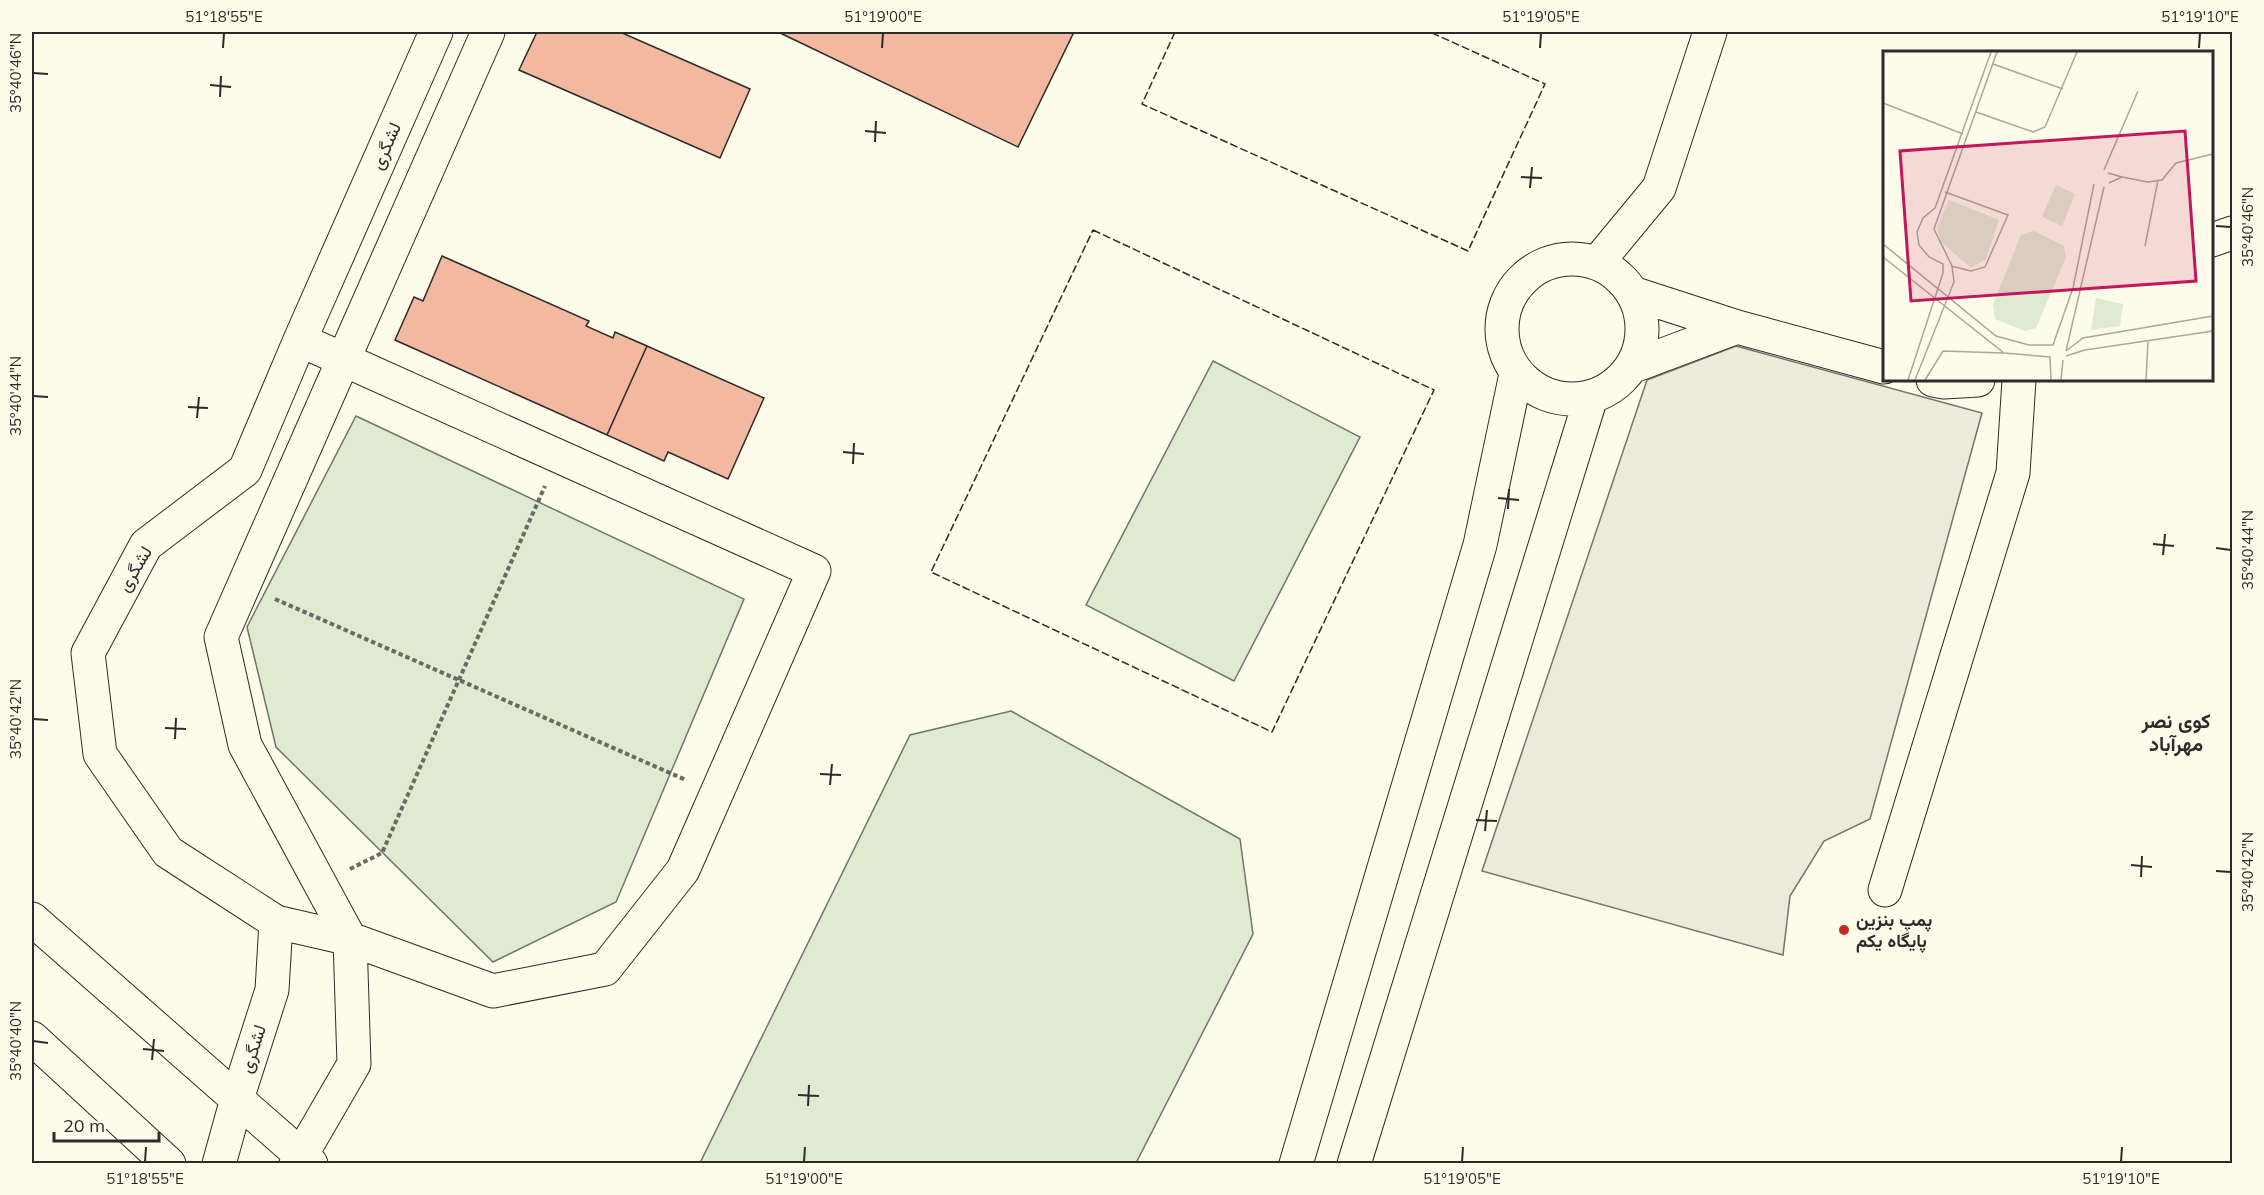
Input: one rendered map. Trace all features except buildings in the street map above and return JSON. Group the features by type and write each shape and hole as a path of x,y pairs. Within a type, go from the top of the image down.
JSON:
{"lane":[{"name":"لشگری","path":"219,1164 272,990 276,922 168,852 100,754 88,653 146,545 245,470 300,339 436,32"},
{"name":"لشگری","path":"32,919 303,1160 354,1064 350,939 245,745 221,637 488,32"},
{"path":"1597,263 1659,188 1710,32"},
{"path":"2213,239 2232,233"},
{"path":"1574,258 1597,263 1617,275 1632,293 1640,310 1642,330 1640,350 1631,368 1620,381 1606,391 1591,397 1570,400 1550,397 1531,388 1516,374 1505,353 1501,331 1504,308 1514,287 1530,272 1551,261 1574,258"},
{"path":"1632,293 1737,327 1883,367"},
{"path":"1631,368 1737,327"},
{"path":"276,922 350,939 493,991 605,969 682,870 814,571 300,339"},
{"path":"1296,1164 1480,545 1516,374"},
{"path":"1938,381 1961,381"},
{"path":"1885,890 2013,473 2019,381"},
{"path":"1354,1164 1591,397"},
{"path":"32,1038 170,1164"}],"path":[{"path":"320,884 382,852 557,455"},
{"path":"244,585 717,792"}],"green space":[{"path":"1213,361 1360,437 1234,681 1086,605"},
{"path":"356,416 744,599 616,902 493,962 276,747 247,627"},
{"path":"1011,711 1240,839 1253,934 1136,1163 700,1163 910,735"}],"shaded area":[{"path":"1736,346 1982,413 1870,819 1824,841 1790,896 1783,955 1482,871 1647,380"}],"fence":[{"path":"1175,32 1142,104 1468,251 1545,84 1430,32"},
{"path":"1093,230 1434,390 1272,732 931,572 1093,230"}],"place":[{"name":"پمپ بنزين پايگاه يكم","path":"1844,930"}],"district":[{"name":"کوی نصر مهرآباد","path":"2176,732"}]}
